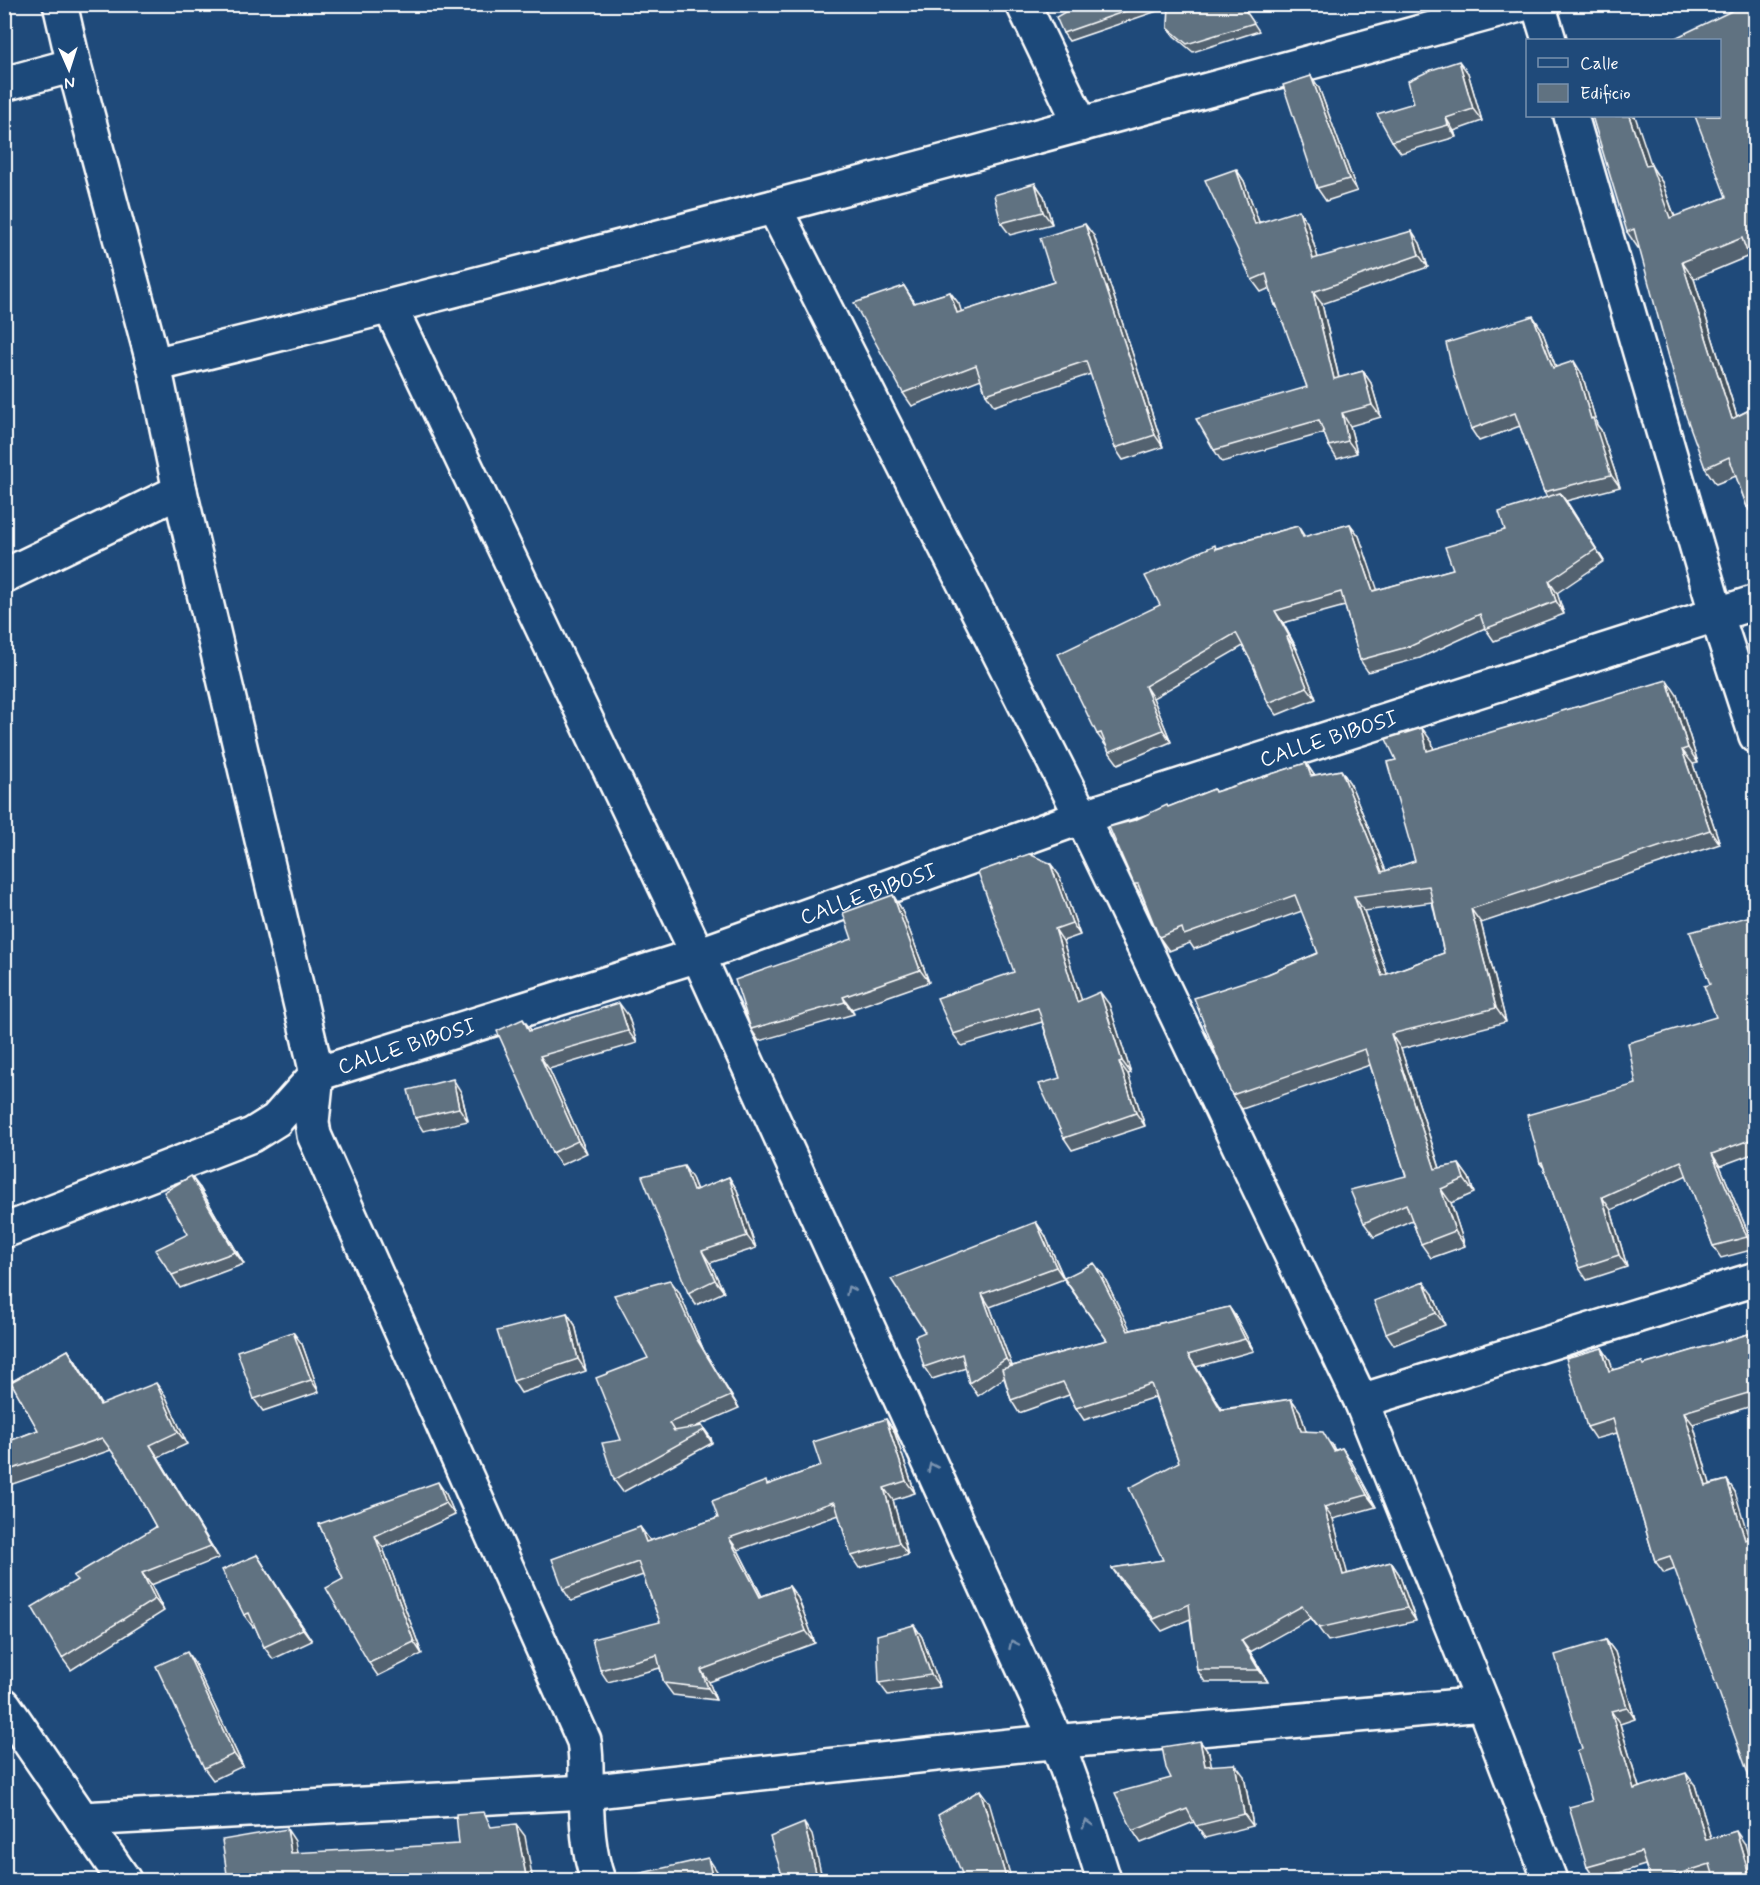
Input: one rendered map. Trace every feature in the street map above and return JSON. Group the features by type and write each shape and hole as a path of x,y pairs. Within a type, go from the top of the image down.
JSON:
{"street":[{"path":"60,4 74,65 154,365 180,491 317,1074 312,1122 314,1135 584,1741 587,1758 586,1792 589,1839 592,1862 598,1881"},
{"path":"1023,4 1081,125"},
{"path":"154,365 390,307 774,207 1523,4"},
{"path":"1538,4 1549,39"},
{"path":"4,84 74,65"},
{"path":"1571,117 1717,616 1755,736"},
{"path":"774,207 1082,818 1360,1401 1483,1704 1550,1881"},
{"path":"390,307 698,956 1057,1742 1083,1810 1104,1881"},
{"path":"4,576 180,491"},
{"name":"CALLE BIBOSI","path":"4,1231 252,1134 276,1120 317,1074 698,956 1082,818 1755,602"},
{"path":"1360,1401 1755,1279"},
{"path":"82,1819 586,1792 1057,1742 1483,1704"},
{"path":"10,1722 82,1819 124,1881"}],"building":[{"path":"1079,4 1146,4 1063,33 1056,17"},
{"path":"1169,4 1241,4 1254,23 1187,44 1168,28"},
{"path":"1746,4 1755,4 1755,274 1742,238 1682,262 1732,419 1755,407 1755,504 1747,507 1729,457 1705,468 1682,405 1634,229 1627,232 1592,117 1629,117 1646,166 1651,165 1670,218 1726,197 1695,117 1721,117 1721,39 1673,39"},
{"path":"1459,61 1473,109 1446,118 1448,125 1392,141 1377,114 1414,103 1408,81 1431,70"},
{"path":"1311,76 1349,179 1317,188 1283,85"},
{"path":"1236,169 1255,224 1299,210 1313,259 1412,231 1419,255 1313,292 1334,379 1363,371 1372,405 1342,413 1348,441 1329,446 1319,420 1214,450 1196,419 1307,387 1275,305 1266,274 1252,280 1205,180"},
{"path":"1035,183 1043,212 1001,223 994,195"},
{"path":"1085,224 1155,435 1115,448 1086,361 986,394 976,365 903,393 854,303 904,286 914,303 950,292 957,313 1054,282 1040,238"},
{"path":"1533,316 1553,368 1574,361 1611,475 1544,492 1515,413 1471,429 1454,377 1446,343"},
{"path":"1560,493 1596,549 1549,581 1556,601 1485,629 1480,614 1411,646 1360,660 1341,592 1275,611 1289,636 1287,637 1307,687 1268,703 1253,665 1236,633 1145,686 1163,730 1109,752 1101,733 1097,734 1058,654 1160,605 1145,576 1215,545 1216,549 1298,526 1303,537 1350,524 1373,591 1453,569 1445,547 1505,530 1499,512"},
{"path":"1667,680 1688,748 1682,750 1710,830 1471,909 1496,1008 1391,1034 1435,1169 1459,1164 1464,1179 1441,1189 1455,1231 1421,1244 1406,1204 1364,1223 1350,1190 1406,1176 1365,1049 1232,1095 1194,998 1268,974 1318,953 1295,895 1184,935 1182,928 1159,937 1138,884 1134,884 1109,827 1135,820 1167,805 1168,807 1214,789 1215,792 1306,763 1311,776 1341,770 1382,872 1415,861 1387,762 1396,760 1386,739 1422,728 1427,751","holes":["1429,886 1444,953 1382,976 1354,896"]},
{"path":"1029,854 1050,863 1072,923 1055,929 1077,1002 1100,992 1136,1113 1064,1138 1039,1084 1060,1078 1038,1008 953,1034 937,998 1014,972 978,872"},
{"path":"893,895 920,970 843,997 845,1002 751,1029 735,980 852,939 843,913"},
{"path":"1755,915 1755,1138 1712,1154 1747,1237 1713,1246 1681,1161 1602,1197 1619,1255 1579,1268 1542,1162 1540,1163 1527,1115 1636,1084 1628,1043 1716,1017 1704,986 1710,984 1690,932"},
{"path":"619,1003 628,1031 540,1056 578,1141 552,1153 497,1031 523,1019 529,1031"},
{"path":"453,1079 459,1108 415,1118 408,1090"},
{"path":"684,1166 693,1191 729,1177 747,1236 702,1251 715,1280 688,1293 642,1176"},
{"path":"191,1176 235,1252 172,1275 155,1250 188,1234 164,1192"},
{"path":"1036,1222 1056,1267 982,1294 1006,1359 969,1383 962,1354 924,1367 915,1336 925,1332 891,1279"},
{"path":"1094,1263 1128,1331 1229,1307 1245,1339 1188,1355 1221,1410 1291,1399 1301,1431 1323,1432 1334,1451 1342,1448 1367,1495 1324,1507 1343,1575 1391,1562 1407,1608 1319,1628 1302,1606 1241,1640 1259,1670 1197,1670 1189,1604 1154,1619 1112,1568 1163,1560 1129,1488 1179,1462 1151,1384 1076,1408 1063,1382 1011,1400 1002,1369 1107,1340 1064,1278"},
{"path":"670,1280 696,1338 731,1396 669,1423 674,1431 702,1426 704,1430 614,1480 602,1443 621,1440 596,1378 648,1358 614,1295"},
{"path":"1424,1282 1436,1313 1386,1333 1374,1301"},
{"path":"567,1313 578,1359 513,1381 497,1331"},
{"path":"293,1332 311,1380 254,1399 237,1351"},
{"path":"1755,1332 1755,1391 1684,1412 1706,1486 1727,1480 1745,1540 1755,1537 1755,1793 1670,1556 1655,1561 1613,1419 1587,1427 1566,1358 1602,1348 1609,1371 1642,1362 1643,1365"},
{"path":"68,1350 100,1405 156,1383 178,1432 150,1445 211,1546 142,1573 155,1599 62,1658 32,1607 77,1580 73,1576 156,1527 121,1464 102,1438 4,1472 4,1443 38,1430 11,1382"},
{"path":"886,1419 906,1481 884,1488 899,1543 851,1556 833,1502 729,1538 760,1597 789,1586 806,1631 701,1670 708,1688 664,1683 657,1655 600,1670 592,1639 660,1622 638,1562 563,1589 552,1559 640,1527 646,1542 718,1518 712,1501 766,1481 767,1485 821,1466 813,1442"},
{"path":"438,1482 446,1503 375,1536 414,1642 369,1663 326,1588 343,1579 319,1524"},
{"path":"257,1555 303,1629 264,1647 249,1613 244,1615 222,1570"},
{"path":"914,1625 931,1675 879,1683 877,1635"},
{"path":"1606,1640 1627,1707 1611,1711 1634,1789 1686,1773 1706,1840 1736,1831 1751,1881 1715,1881 1710,1864 1651,1881 1641,1852 1587,1867 1569,1807 1592,1801 1577,1751 1582,1749 1555,1655"},
{"path":"187,1652 234,1754 204,1768 156,1666"},
{"path":"1200,1741 1205,1766 1235,1764 1244,1814 1196,1826 1187,1809 1133,1831 1115,1793 1171,1778 1166,1768 1162,1747"},
{"path":"980,1790 1007,1881 965,1881 938,1815"},
{"path":"484,1812 491,1827 516,1824 527,1881 228,1881 222,1840 287,1829 291,1853 459,1844 456,1814"},
{"path":"804,1823 818,1881 784,1881 770,1837"},
{"path":"708,1858 713,1881 639,1881 637,1874"},
{"path":"1206,1879 1206,1881 1183,1881 1183,1880"}]}
